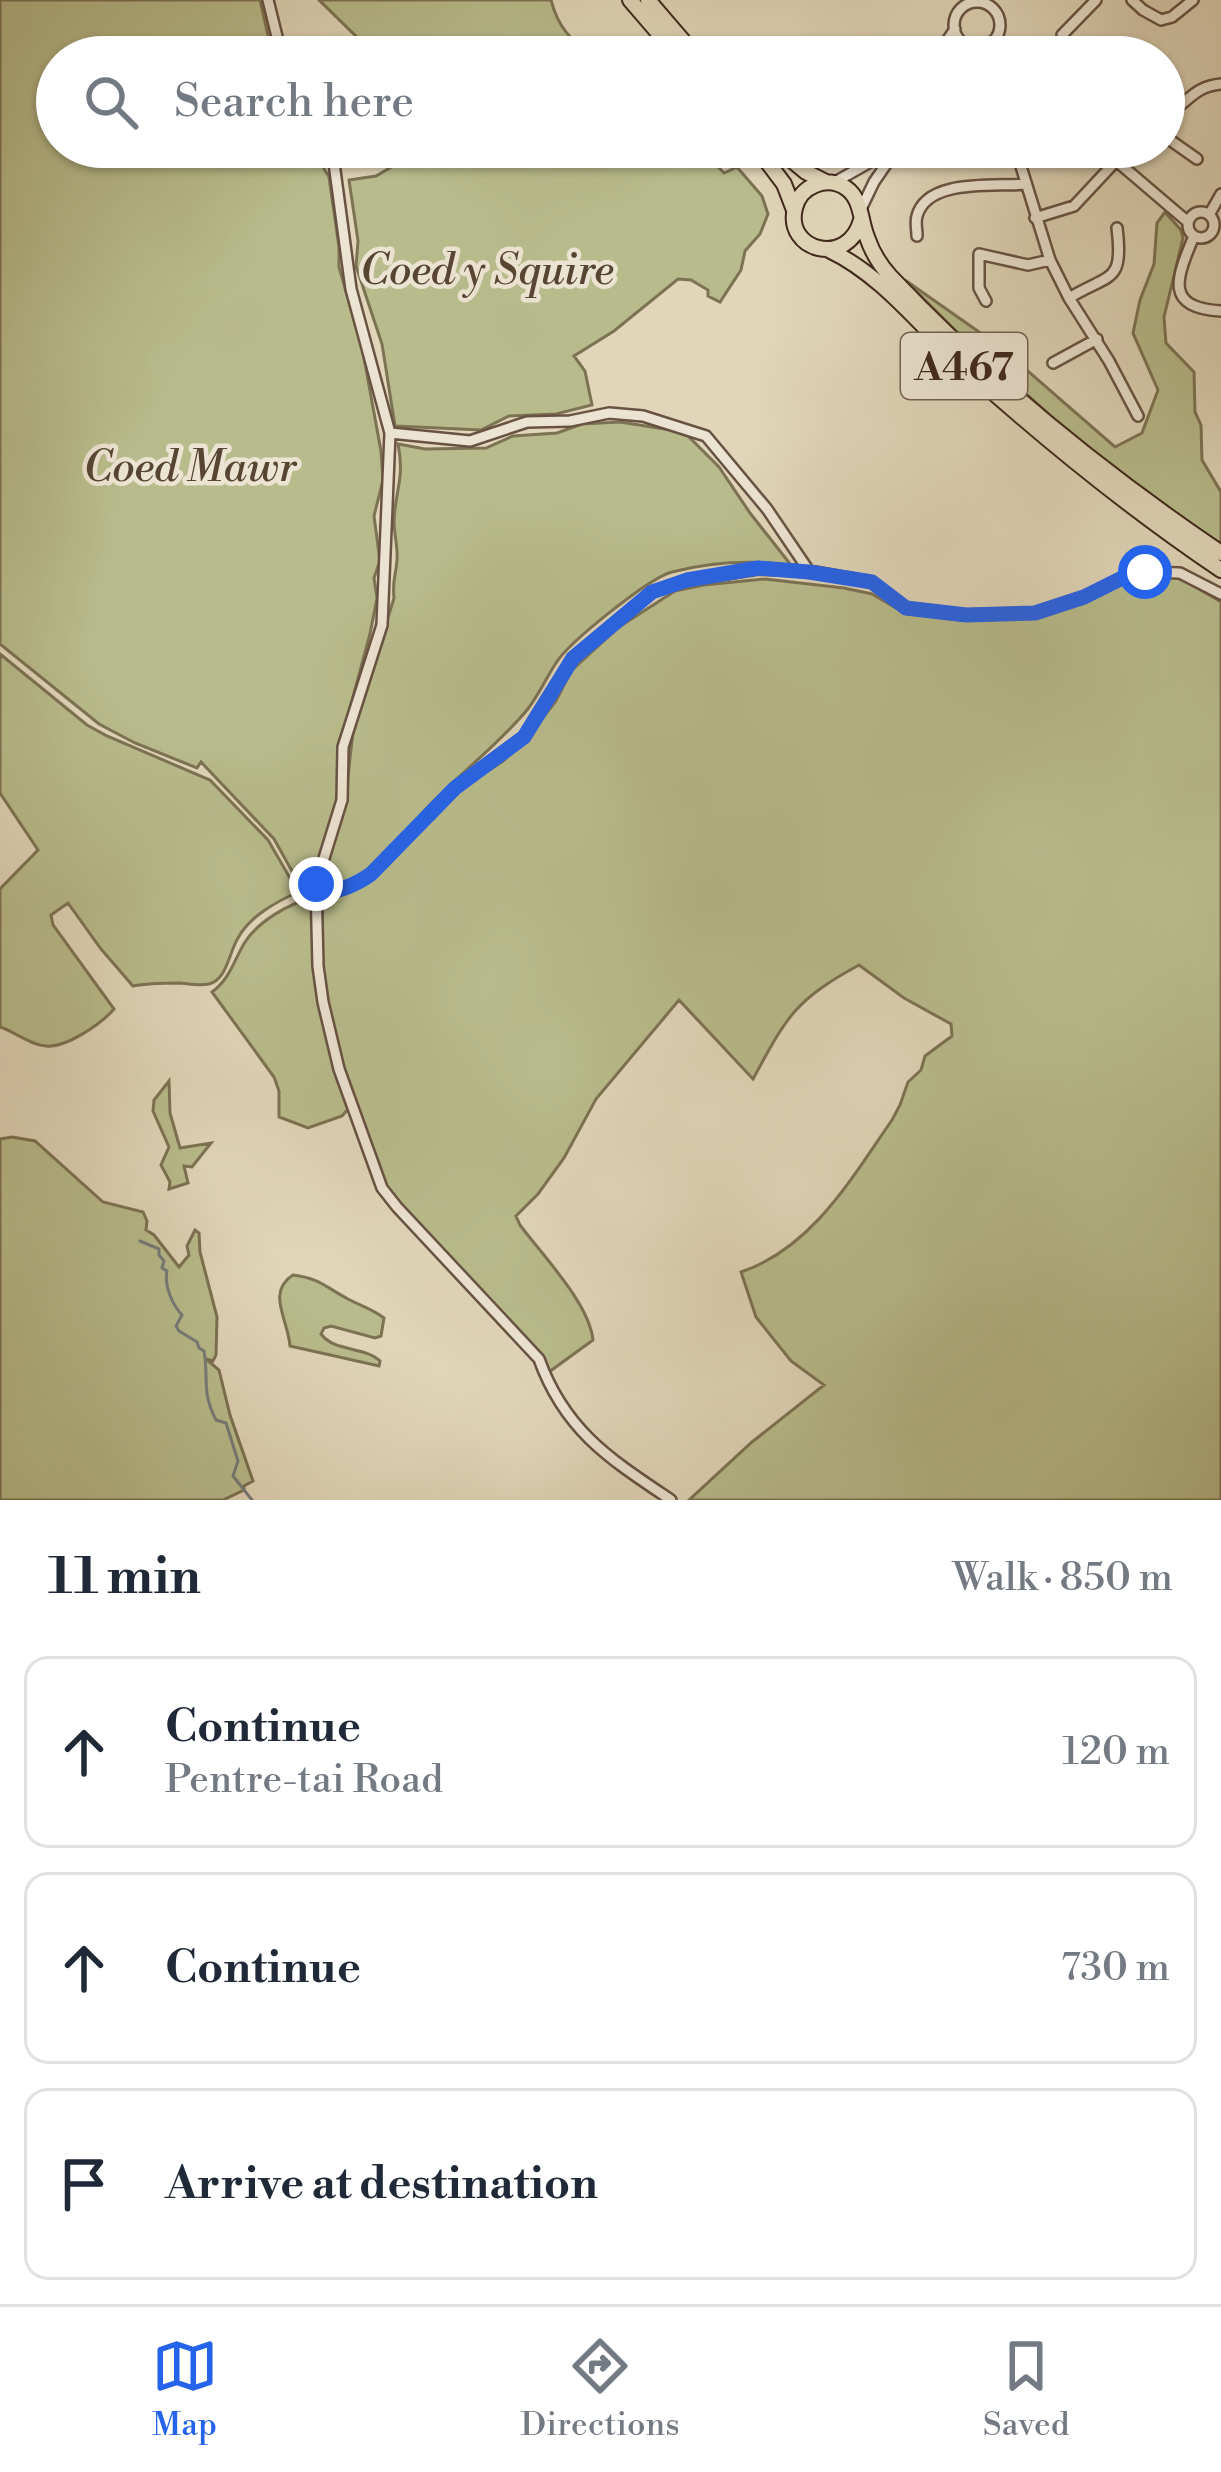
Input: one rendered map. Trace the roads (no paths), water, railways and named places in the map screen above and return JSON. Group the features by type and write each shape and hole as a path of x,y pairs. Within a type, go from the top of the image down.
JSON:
{"main road":[{"path":"630,0 661,36"},
{"path":"648,0 679,36"},
{"path":"772,168 784,184 802,238 819,249 839,248 853,238 861,215 851,192 801,168"},
{"path":"794,210 805,190 830,182"},
{"name":"A467","path":"861,215 885,270 949,334 1109,472 1221,553"},
{"name":"A467","path":"829,250 866,272 939,344 1058,448 1221,570"}],"street":[{"path":"268,0 277,36"},
{"path":"994,9 1004,0"},
{"path":"1062,35 1079,26 1096,0"},
{"path":"1132,0 1161,20 1193,0"},
{"path":"959,36 955,20 960,3 980,2 994,9 1000,26 996,36"},
{"path":"950,36 955,28"},
{"path":"1185,100 1207,85 1221,83"},
{"path":"1185,151 1197,159"},
{"path":"335,168 351,289 390,434 382,626 343,747 341,800 316,884 322,1002 382,1188 539,1359 575,1427 670,1500"},
{"path":"830,182 858,168"},
{"path":"861,215 884,168"},
{"path":"1020,168 1050,260 1138,416"},
{"path":"1035,218 1074,206 1109,168"},
{"path":"1124,168 1188,222 1194,236 1210,233 1214,223 1210,215"},
{"path":"916,236 917,214 940,191 1024,184"},
{"path":"1210,215 1221,194"},
{"path":"1188,222 1196,213 1210,215"},
{"path":"1069,298 1117,269 1117,228"},
{"path":"1210,233 1221,242"},
{"path":"1194,236 1183,262 1180,294 1196,310 1221,311"},
{"path":"986,301 979,288 979,254 1028,265 1050,260"},
{"path":"1053,363 1097,339"},
{"path":"1110,394 1122,388"},
{"path":"390,434 470,441 526,422 570,421 609,413 643,416 706,436 767,509 809,572"},
{"path":"316,893 339,891 371,874 455,788 524,737 573,658 652,592 687,580 758,568 809,572 872,582 906,608 966,615 1035,613 1145,572 1180,573 1221,594"}],"waterway":[{"path":"140,1241 159,1249 170,1295 182,1315 176,1326 204,1351 208,1401 216,1420 226,1423 238,1461 233,1476 252,1500"}],"park label":[{"name":"Coed y Squire","path":"487,269"},
{"name":"Coed Mawr","path":"190,466"}]}
